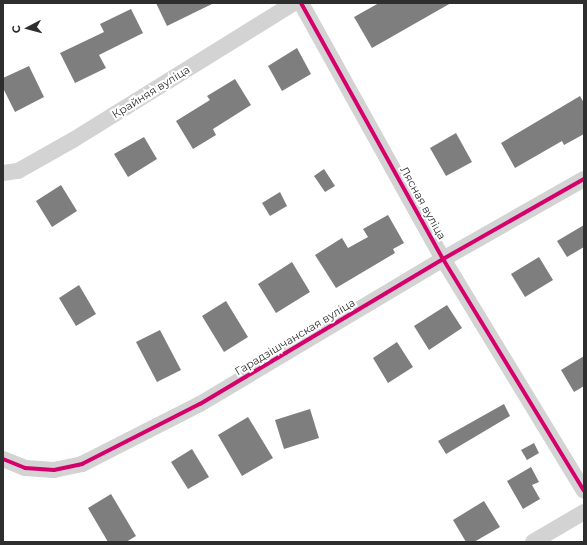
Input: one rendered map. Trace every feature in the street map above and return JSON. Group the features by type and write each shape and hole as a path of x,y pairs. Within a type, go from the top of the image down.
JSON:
{"street":[{"name":"Крайняя вуліца","path":"3,173 18,171 73,140 294,3"},
{"name":"Лясная вуліца","path":"301,3 443,259 584,491"},
{"name":"Гарадзішчанская вуліца","path":"3,459 25,468 54,470 82,464 200,404 443,259 584,179"},
{"path":"533,542 584,512"}],"building":[{"path":"156,3 214,3 167,26"},
{"path":"379,3 451,3 372,48 354,17"},
{"path":"131,9 143,33 99,55 106,68 75,83 60,53 104,32 100,24"},
{"path":"297,48 311,74 282,91 268,66"},
{"path":"29,66 44,97 15,112 3,88 3,78"},
{"path":"235,79 251,105 213,129 216,135 193,149 176,121 210,100 207,96"},
{"path":"580,96 584,103 584,134 564,145 562,141 515,168 501,143"},
{"path":"456,133 472,162 446,176 430,148"},
{"path":"144,137 157,159 128,177 114,154"},
{"path":"324,169 335,186 325,192 314,176"},
{"path":"61,185 77,211 52,227 36,201"},
{"path":"280,192 287,206 270,216 262,203"},
{"path":"388,215 404,243 393,249 395,253 336,288 315,255 342,238 348,248 368,237 363,229"},
{"path":"584,225 584,247 567,257 557,241"},
{"path":"539,257 553,280 525,297 511,274"},
{"path":"292,262 310,292 276,313 258,284"},
{"path":"79,285 96,314 76,326 59,298"},
{"path":"226,301 248,337 224,352 202,316"},
{"path":"447,305 462,328 429,350 414,326"},
{"path":"160,330 181,370 157,382 136,342"},
{"path":"397,342 413,367 388,383 373,358"},
{"path":"584,356 584,386 574,392 561,370"},
{"path":"504,404 510,416 446,454 438,441"},
{"path":"310,409 319,438 284,449 275,420"},
{"path":"248,417 273,458 242,476 218,435"},
{"path":"534,443 539,453 527,460 521,450"},
{"path":"192,449 209,477 188,489 171,462"},
{"path":"531,467 539,482 532,485 540,499 523,509 507,481"},
{"path":"111,494 136,536 126,542 108,542 88,508"},
{"path":"484,501 500,527 474,542 466,542 453,520"}],"cycle path":[{"path":"301,3 443,259 584,491"},
{"path":"3,459 25,468 54,470 82,464 200,404 443,259 584,179"}]}
